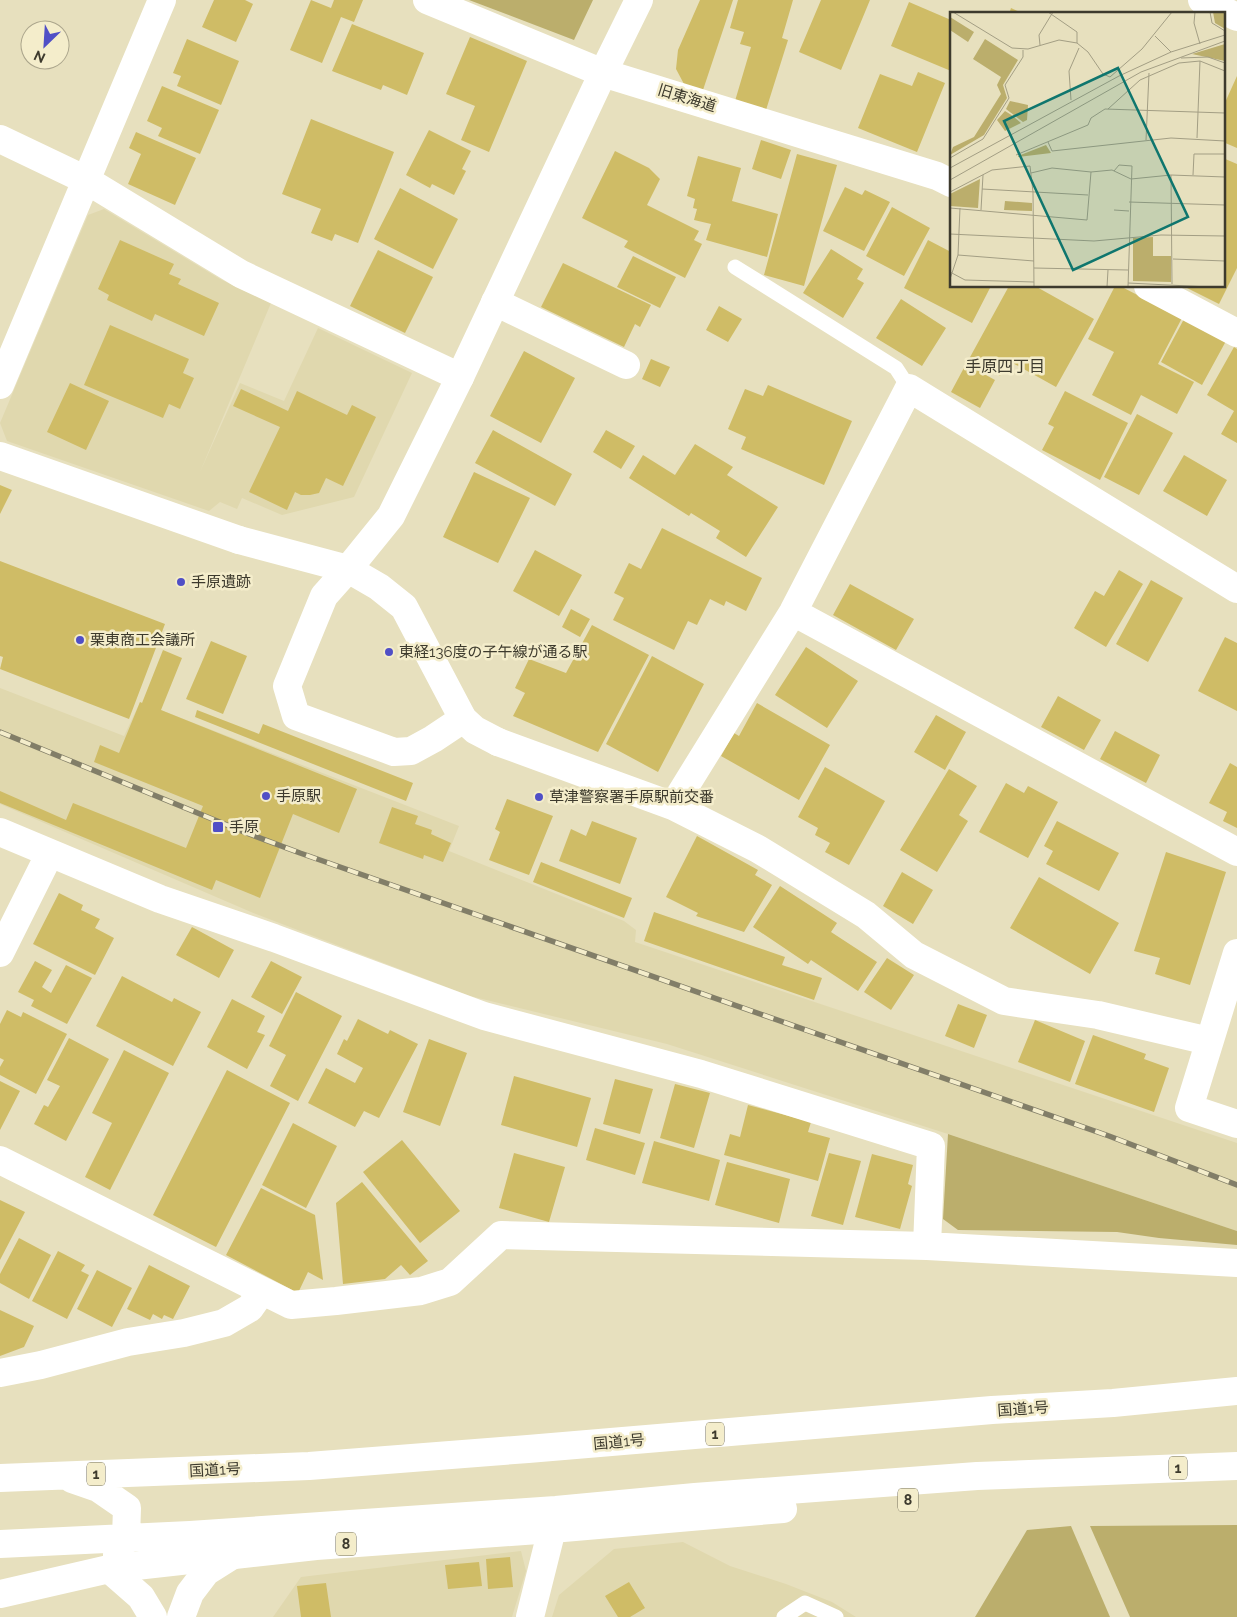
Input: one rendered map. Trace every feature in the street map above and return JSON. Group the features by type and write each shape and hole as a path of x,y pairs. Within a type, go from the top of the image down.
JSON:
{"main road":[{"path":"0,385 162,0"},
{"name":"旧東海道","path":"427,0 603,73 937,176 950,182"},
{"path":"463,719 411,751 394,752 296,716 287,686 324,596 391,516 460,377 639,0"},
{"path":"1202,0 1237,17"},
{"path":"0,139 86,180 241,274 460,377"},
{"path":"1152,288 1237,333"},
{"path":"495,302 626,364"},
{"path":"673,806 793,612 909,388 1237,589"},
{"path":"0,456 239,540 348,569 380,587 404,607 463,719 475,730 498,742 673,806 758,848 866,915 914,955 1004,1001 1098,1015 1208,1041"},
{"path":"793,612 1237,852"},
{"path":"0,832 160,898 484,1016 701,1074 931,1146 927,1246"},
{"path":"0,954 50,853"},
{"path":"1237,953 1208,1041 1189,1108 1237,1124"},
{"path":"0,1160 291,1305 421,1291 450,1282 501,1235 927,1246 1237,1263"},
{"path":"0,1373 41,1365 128,1342 184,1333 224,1323 250,1308 262,1291"},
{"name":"国道1号","path":"0,1478 309,1466 982,1411 1113,1403 1237,1391"},
{"name":"1","path":"0,1544 126,1538 556,1510 695,1497 977,1476 1237,1466"},
{"name":"8","path":"0,1594 109,1569 233,1555 316,1546 552,1529 978,1494 1118,1470"},
{"path":"61,1476 98,1488 127,1508 126,1538 109,1569 141,1597 153,1617"},
{"path":"530,1617 552,1529"},
{"path":"181,1617 190,1593 206,1572 233,1555"}],"lane":[{"path":"735,267 896,368 909,388"},
{"path":"784,1617 806,1603 836,1617"}],"shaded area":[{"path":"469,0 593,0 574,40"},
{"path":"104,209 220,279 271,303 200,472 240,383 284,401 318,328 412,373 354,497 282,515 242,498 237,509 220,502 209,511 7,441 0,423 88,215"},
{"path":"0,688 124,736 140,702 459,826 449,851 624,921 636,930 635,942 1237,1143 1237,1231 948,1134 667,1044 470,996 251,912 0,804"},
{"path":"948,1134 1237,1231 1237,1245 1117,1232 958,1230 943,1219"},
{"path":"1237,1525 1237,1617 1130,1617 1090,1526"},
{"path":"1071,1526 1110,1617 975,1617 1027,1530"},
{"path":"683,1542 730,1566 786,1584 832,1602 856,1617 552,1617 559,1595 614,1549"},
{"path":"521,1551 526,1571 512,1617 273,1617 301,1577"}],"building":[{"path":"214,0 245,0 253,4 236,42 202,27"},
{"path":"311,0 331,8 334,0 363,0 354,22 341,17 322,63 290,50"},
{"path":"700,0 733,0 703,90 684,84 676,69 678,50"},
{"path":"738,0 793,0 782,38 788,40 766,110 735,101 751,47 740,44 744,32 730,28"},
{"path":"821,0 870,0 841,70 799,52"},
{"path":"909,2 950,20 950,71 891,46"},
{"path":"1011,8 1020,12 1010,12"},
{"path":"352,24 424,53 407,95 383,85 381,90 332,71"},
{"path":"470,37 527,61 489,152 461,140 475,106 446,94"},
{"path":"187,39 239,61 221,105 177,86 181,76 173,73"},
{"path":"918,72 945,83 917,152 858,128 880,74 912,86"},
{"path":"1237,76 1237,148 1224,142 1224,105"},
{"path":"162,86 219,110 200,154 158,136 162,128 147,121"},
{"path":"311,119 394,152 358,243 335,234 332,241 311,233 321,209 282,194"},
{"path":"429,130 471,151 462,169 466,171 454,195 432,184 430,188 406,175"},
{"path":"136,132 196,158 175,205 128,184 141,154 129,148"},
{"path":"761,140 791,150 781,179 752,169"},
{"path":"615,151 649,168 660,179 647,205 699,231 694,240 702,244 685,278 624,247 628,241 582,218"},
{"path":"797,154 837,165 804,286 764,275"},
{"path":"698,156 741,168 732,201 778,214 767,257 706,240 711,224 694,220 697,209 693,208 695,199 687,196"},
{"path":"1224,158 1237,164 1237,268 1219,304 1187,288 1224,288"},
{"path":"845,187 862,195 865,190 890,202 864,251 823,231"},
{"path":"400,188 458,219 433,269 374,239"},
{"path":"892,207 930,228 904,276 866,256"},
{"path":"120,240 174,264 169,274 181,279 178,284 219,303 204,336 155,314 152,321 107,300 109,295 98,289"},
{"path":"928,240 950,251 950,288 990,288 972,323 904,288"},
{"path":"831,249 863,269 857,279 864,283 843,318 803,293"},
{"path":"378,250 433,277 405,333 350,306"},
{"path":"633,256 676,277 660,308 617,287"},
{"path":"563,263 651,305 640,327 635,324 624,347 541,307"},
{"path":"1008,288 1039,288 1094,319 1056,387 1009,361 1000,376 969,359"},
{"path":"1114,288 1124,288 1182,318 1158,364 1194,382 1177,414 1141,395 1131,415 1092,395 1114,352 1088,339"},
{"path":"901,299 946,328 922,366 876,338"},
{"path":"719,306 742,319 728,342 706,330"},
{"path":"1184,319 1226,341 1202,385 1161,362"},
{"path":"110,325 189,359 183,373 194,378 180,409 169,404 163,418 84,385"},
{"path":"1234,347 1237,349 1237,443 1221,434 1234,411 1207,395"},
{"path":"524,351 575,378 541,443 490,416"},
{"path":"651,359 670,367 660,387 642,379"},
{"path":"966,364 995,380 980,408 951,392"},
{"path":"70,383 109,401 86,450 47,432"},
{"path":"768,385 852,421 824,485 741,449 746,437 728,429 745,389 763,396"},
{"path":"241,389 288,411 297,391 347,415 352,405 376,417 343,486 326,478 319,493 301,495 295,492 287,510 249,492 280,427 233,406"},
{"path":"1065,391 1128,423 1100,480 1042,450 1054,427 1048,424"},
{"path":"1137,414 1173,433 1139,495 1104,477"},
{"path":"493,430 572,474 555,506 475,463"},
{"path":"606,430 635,446 621,469 593,452"},
{"path":"695,444 733,467 727,475 778,507 746,557 716,538 720,531 691,513 689,516 629,478 643,455 675,475"},
{"path":"1184,455 1227,480 1207,516 1163,491"},
{"path":"474,472 530,498 498,563 443,537"},
{"path":"0,485 12,490 0,514"},
{"path":"662,528 762,578 746,611 726,601 724,606 710,599 697,625 688,621 674,650 613,620 624,598 614,593 629,563 641,569"},
{"path":"535,550 582,575 559,616 513,591"},
{"name":"栗東商工会議所","path":"0,561 165,624 129,719 0,669 3,657 0,656"},
{"path":"1119,570 1143,584 1106,647 1074,628 1095,591 1104,596"},
{"path":"1151,580 1183,598 1148,662 1116,644"},
{"path":"850,584 914,619 896,650 833,615"},
{"path":"571,609 590,619 580,637 562,627"},
{"path":"592,625 649,655 598,752 513,716 525,693 515,688 529,659 566,673"},
{"path":"1225,637 1237,643 1237,711 1198,691"},
{"path":"211,641 247,656 223,714 186,699"},
{"path":"806,647 858,681 827,728 775,695"},
{"name":"手原駅","path":"163,650 182,658 161,710 357,789 339,833 293,814 260,898 216,880 212,890 0,803 0,791 66,820 73,803 186,848 203,806 94,762 100,745 119,753 140,702 142,703"},
{"path":"652,656 704,684 658,772 606,744"},
{"path":"1058,696 1101,720 1084,750 1041,727"},
{"path":"757,703 830,745 799,800 721,756 734,733 739,736"},
{"path":"197,710 259,734 263,724 413,783 406,801 195,717"},
{"path":"936,715 966,732 945,770 914,752"},
{"path":"1115,731 1160,755 1146,783 1100,759"},
{"path":"1230,763 1237,767 1237,828 1223,821 1227,812 1209,803"},
{"path":"825,767 885,801 849,865 825,852 830,843 815,835 818,828 798,817"},
{"path":"949,769 977,786 959,815 968,821 937,872 900,850"},
{"path":"1006,783 1024,793 1028,786 1058,802 1028,858 979,832"},
{"path":"507,799 553,816 529,875 489,860 500,832 495,829"},
{"path":"392,807 418,816 415,824 432,830 431,834 451,843 443,862 424,855 423,859 379,843"},
{"path":"592,821 637,838 620,884 559,861 571,829 586,836"},
{"path":"1057,821 1119,853 1099,891 1046,864 1053,851 1044,846"},
{"path":"697,836 758,870 755,875 772,885 744,932 696,916 698,913 666,897"},
{"path":"1166,852 1226,872 1190,985 1155,974 1160,958 1134,951"},
{"path":"541,862 632,898 624,918 533,882"},
{"path":"902,872 933,890 913,924 883,906"},
{"path":"1039,877 1119,923 1090,974 1010,928"},
{"path":"780,886 837,923 831,932 877,962 858,991 811,960 808,964 753,927"},
{"path":"59,893 83,905 81,910 100,919 95,928 114,938 95,975 33,944"},
{"path":"654,912 785,957 782,965 822,978 814,1000 644,941"},
{"path":"192,927 234,950 219,978 176,955"},
{"path":"887,958 914,975 891,1010 864,992"},
{"path":"35,961 52,970 42,987 51,993 66,965 92,978 67,1024 31,1006 34,1000 18,992"},
{"path":"271,961 302,977 282,1014 251,997"},
{"path":"122,976 172,1002 174,998 201,1012 173,1066 96,1026"},
{"path":"296,992 342,1016 298,1101 270,1086 286,1055 269,1046"},
{"path":"232,999 265,1016 257,1032 265,1035 247,1069 207,1047"},
{"path":"958,1004 987,1015 974,1048 945,1036"},
{"path":"7,1010 21,1017 23,1012 67,1034 36,1094 0,1075 0,1067 4,1060 0,1058 0,1024"},
{"path":"358,1019 388,1034 390,1030 418,1044 379,1118 364,1111 355,1127 308,1103 326,1068 355,1083 363,1068 337,1054 344,1039 347,1041"},
{"path":"1035,1020 1085,1041 1070,1082 1018,1062"},
{"path":"1093,1035 1146,1054 1144,1059 1169,1068 1154,1112 1075,1084"},
{"path":"69,1038 109,1059 66,1141 34,1124 44,1105 48,1107 60,1086 47,1080"},
{"path":"429,1039 467,1053 440,1126 403,1112"},
{"path":"124,1050 169,1073 110,1190 85,1177 112,1123 92,1113"},
{"path":"227,1070 290,1103 216,1247 153,1215"},
{"path":"514,1076 591,1098 577,1147 501,1125"},
{"path":"615,1079 653,1089 640,1134 603,1124"},
{"path":"0,1081 20,1091 0,1130"},
{"path":"675,1084 710,1093 694,1148 660,1138"},
{"path":"748,1105 811,1122 808,1132 830,1138 818,1181 724,1155 730,1134 740,1137"},
{"path":"293,1123 337,1146 306,1208 262,1185"},
{"path":"595,1128 645,1143 635,1175 586,1160"},
{"path":"402,1140 460,1211 420,1243 363,1172"},
{"path":"654,1141 720,1160 709,1201 642,1183"},
{"path":"514,1153 565,1167 549,1222 499,1208"},
{"path":"829,1153 861,1161 843,1225 811,1216"},
{"path":"872,1154 913,1165 908,1184 912,1186 900,1229 855,1217"},
{"path":"727,1162 790,1179 779,1223 715,1205"},
{"path":"362,1182 428,1261 410,1275 401,1265 385,1279 343,1284 336,1203"},
{"path":"261,1188 315,1215 323,1280 308,1272 298,1293 226,1255"},
{"path":"0,1200 25,1212 0,1260"},
{"path":"19,1238 51,1255 29,1299 0,1283 0,1274"},
{"path":"58,1251 85,1265 81,1271 89,1275 67,1319 32,1301"},
{"path":"149,1265 190,1286 173,1319 164,1315 162,1319 153,1314 150,1320 127,1309"},
{"path":"97,1270 132,1288 112,1327 77,1309"},
{"path":"0,1310 34,1326 24,1347 0,1356"},
{"path":"510,1557 513,1587 488,1589 486,1559"},
{"path":"479,1562 482,1586 448,1589 445,1565"},
{"path":"629,1582 645,1608 630,1617 618,1617 605,1596"},
{"path":"326,1583 331,1617 301,1617 297,1586"}],"railway":[{"path":"0,732 300,853 1109,1136 1237,1185"}],"place":[{"name":"手原遺跡","path":"181,582"},
{"name":"栗東商工会議所","path":"80,640"},
{"name":"東経136度の子午線が通る駅","path":"389,652"},
{"name":"手原駅","path":"266,796"},
{"name":"草津警察署手原駅前交番","path":"539,797"},
{"name":"手原","path":"218,827"}],"district":[{"name":"手原四丁目","path":"1005,366"}]}
